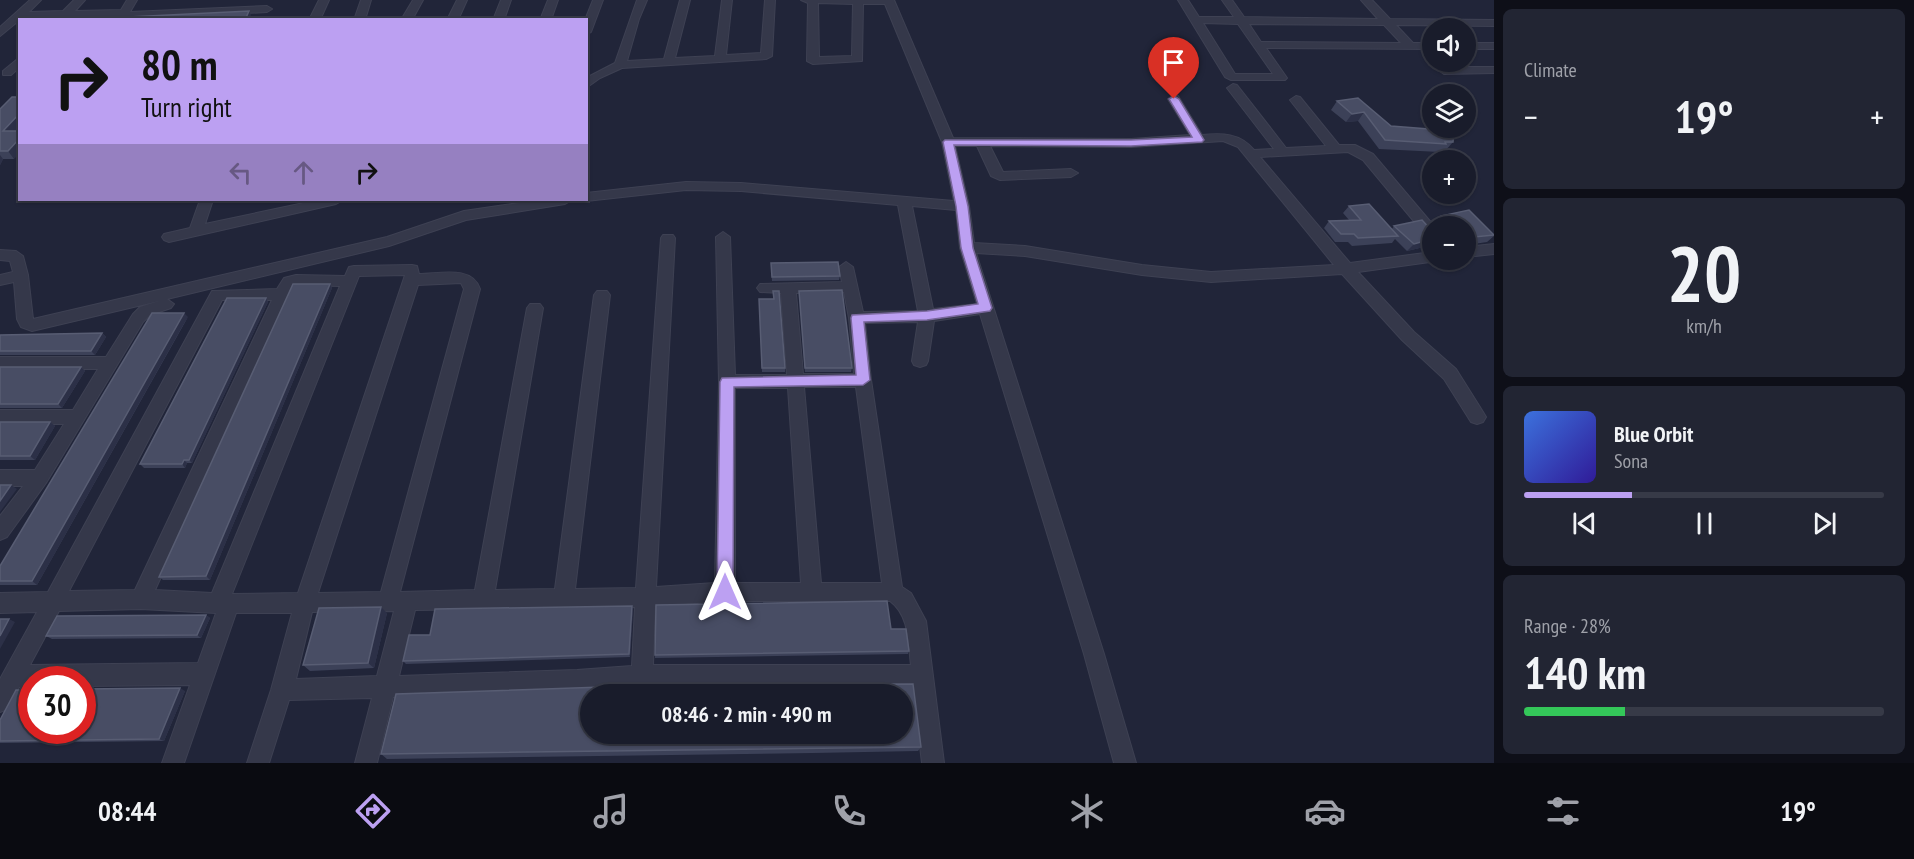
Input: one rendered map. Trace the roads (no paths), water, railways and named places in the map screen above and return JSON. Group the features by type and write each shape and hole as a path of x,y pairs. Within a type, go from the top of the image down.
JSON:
{"street":[{"path":"0,33 36,0"},
{"path":"63,17 80,0"},
{"path":"132,0 122,16 270,4"},
{"path":"315,18 324,0"},
{"path":"360,18 366,0"},
{"path":"407,18 418,0"},
{"path":"453,18 462,0"},
{"path":"499,18 506,0"},
{"path":"546,18 553,0"},
{"path":"588,26 597,0"},
{"path":"620,65 642,0"},
{"path":"669,62 686,0"},
{"path":"720,58 728,0"},
{"path":"588,83 596,76 620,65 766,56 770,0"},
{"path":"806,0 889,0 948,142 962,206 967,248 1094,654 1125,763"},
{"path":"813,0 813,61 858,59 858,1"},
{"path":"1183,0 1232,77 1281,78 1227,0"},
{"path":"1366,0 1422,52"},
{"path":"262,18 270,4"},
{"path":"0,17 63,17 124,13"},
{"path":"1196,20 1494,23"},
{"path":"1259,45 1422,46"},
{"path":"1476,46 1494,46"},
{"path":"7,73 18,62"},
{"path":"1476,70 1494,70"},
{"path":"1233,88 1282,151"},
{"path":"1174,99 1199,140"},
{"path":"1296,100 1336,149"},
{"path":"948,142 1131,143 1224,137 1234,139 1242,144 1346,269 1408,336 1446,369 1477,417"},
{"path":"982,142 996,173 1000,176 1071,173"},
{"path":"1250,154 1350,148 1368,157 1422,222"},
{"path":"588,197 686,186 741,187 962,206"},
{"path":"196,231 206,201"},
{"path":"169,237 331,201"},
{"path":"0,255 16,256 21,275 25,319 32,325 388,241 464,216 559,201"},
{"path":"904,202 927,316 920,362"},
{"path":"723,237 727,382 725,592"},
{"path":"642,676 668,238"},
{"path":"967,248 1025,251 1178,275 1211,277 1346,269 1422,258"},
{"path":"1476,251 1494,249"},
{"path":"846,267 857,318 863,380 893,592"},
{"path":"173,763 205,674 224,604 354,271 412,270 412,280 305,602 282,690 258,763"},
{"path":"0,280 21,275"},
{"path":"366,763 386,685 398,601 472,289 470,282 463,278 412,280"},
{"path":"141,599 289,282 350,281"},
{"path":"765,288 850,287"},
{"path":"788,288 812,593"},
{"path":"0,531 40,478 138,318 145,311 167,304 217,295 284,294"},
{"path":"0,701 217,295"},
{"path":"564,597 602,296"},
{"path":"483,599 535,308"},
{"path":"857,318 927,316 986,308"},
{"path":"0,363 110,363"},
{"path":"727,382 863,380"},
{"path":"0,417 76,417"},
{"path":"0,478 40,478"},
{"path":"0,603 141,599 224,604 645,597 725,592 893,592 904,600 916,621 933,763"},
{"path":"13,676 205,674"},
{"path":"282,690 386,685 577,681 642,676 924,676"}]}
